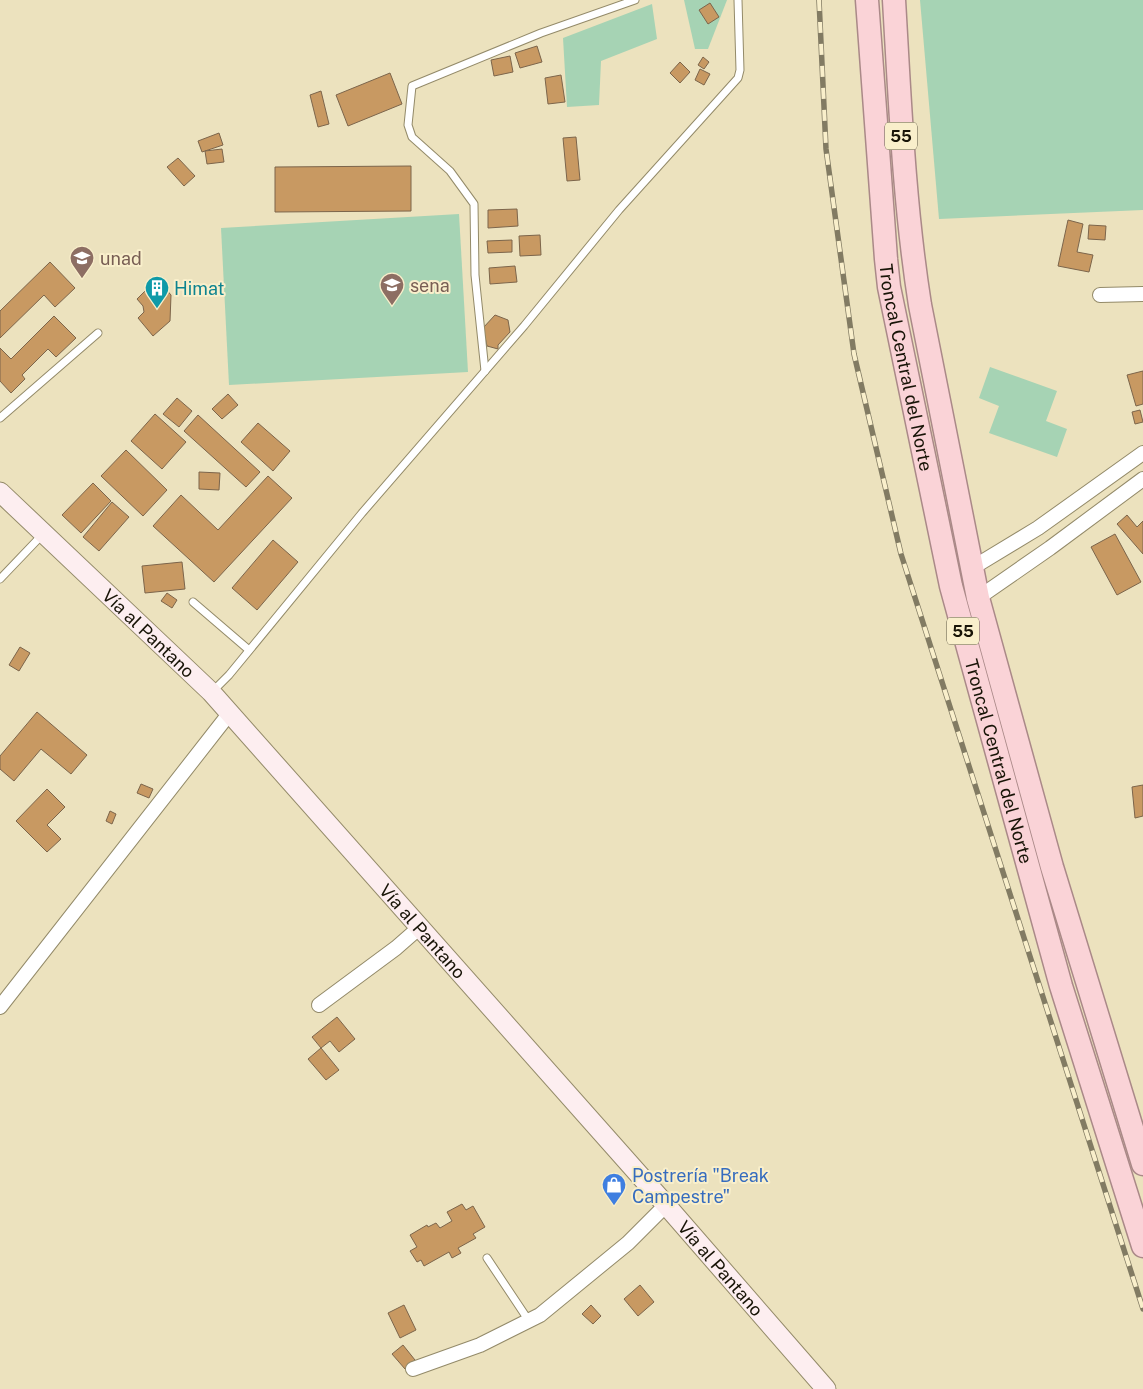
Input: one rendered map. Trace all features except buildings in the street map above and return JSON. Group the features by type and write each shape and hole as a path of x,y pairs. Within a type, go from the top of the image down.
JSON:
{"highway":[{"name":"Troncal Central del Norte","path":"867,0 889,287 951,586 1061,986 1143,1246"},
{"name":"Troncal Central del Norte","path":"894,0 903,160 914,271 978,598 1052,867 1143,1164"}],"main road":[{"name":"Vía al Pantano","path":"0,492 211,692 666,1205 826,1389"}],"street":[{"path":"1100,295 1143,294"},
{"path":"972,568 1038,528 1143,453"},
{"path":"978,598 1050,548 1143,479"},
{"path":"1092,490 1104,508"},
{"path":"0,1007 229,714"},
{"path":"319,1005 420,928"},
{"path":"413,1369 480,1345 540,1315 628,1243 666,1205"}],"lane":[{"path":"485,371 475,275 474,204 450,171 412,137 408,125 412,86 541,33 635,0"},
{"path":"211,692 229,675 362,513 524,326 619,210 738,78 740,70 738,0"},
{"path":"0,418 98,333"},
{"path":"0,579 43,534"},
{"path":"193,602 249,650"},
{"path":"487,1258 529,1321"}],"green space":[{"path":"684,0 727,0 708,49 695,49"},
{"path":"920,0 1143,0 1143,210 939,219"},
{"path":"652,4 657,39 601,61 599,105 567,107 563,38"},
{"path":"459,214 468,372 229,385 221,228"},
{"path":"990,367 1057,391 1046,421 1067,429 1057,457 989,433 999,406 979,398"}],"railway":[{"path":"819,0 826,149 854,354 901,554 1143,1309"}],"place":[{"name":"unad","path":"82,279"},
{"name":"sena","path":"392,306"},
{"name":"Himat","path":"157,309"},
{"name":"Postrería \"Break Campestre\"","path":"614,1206"}]}
